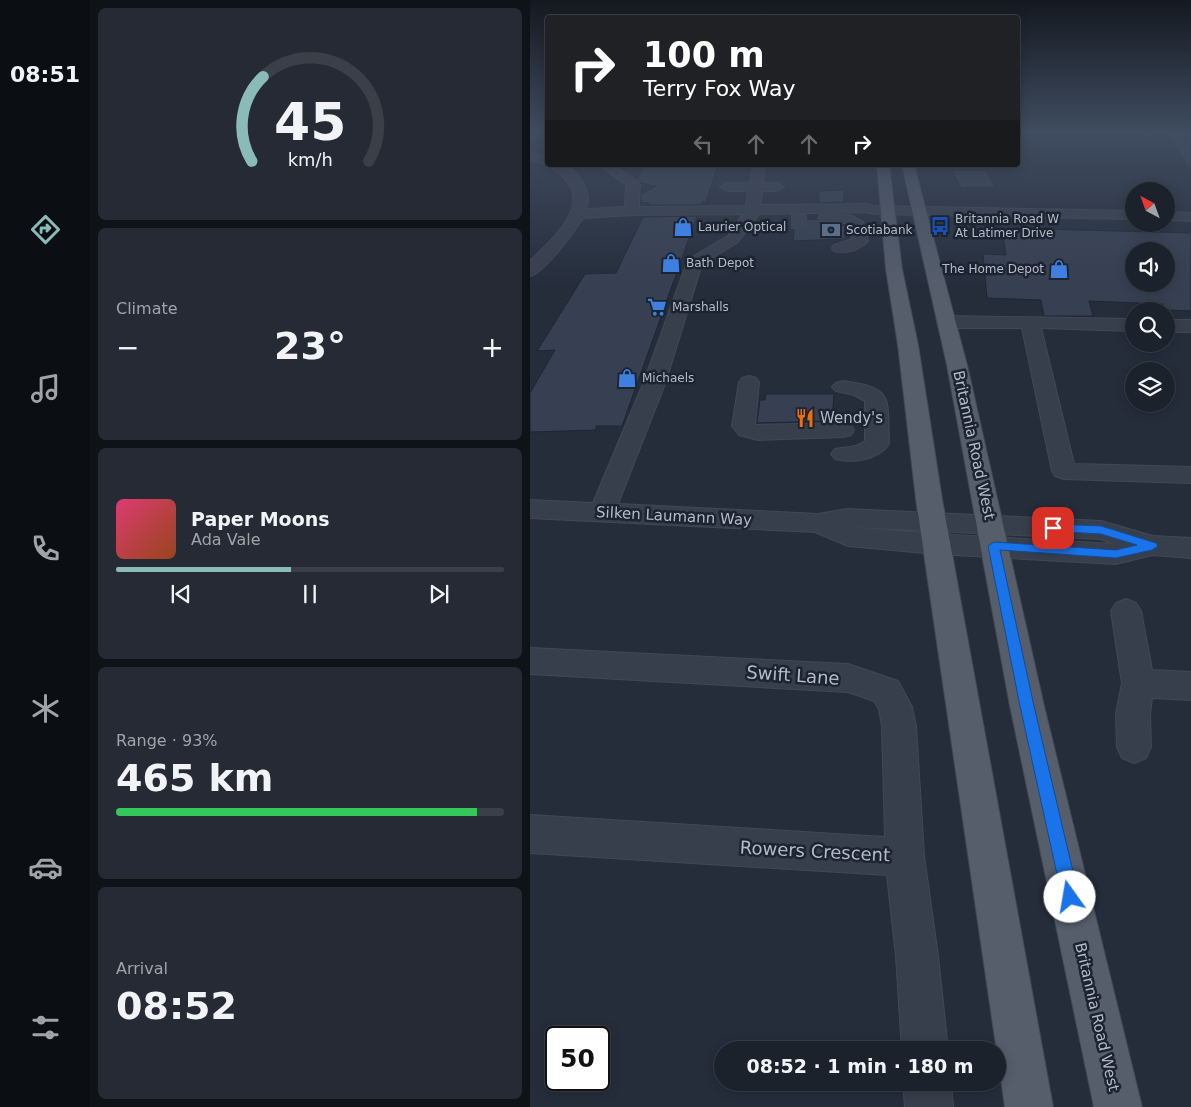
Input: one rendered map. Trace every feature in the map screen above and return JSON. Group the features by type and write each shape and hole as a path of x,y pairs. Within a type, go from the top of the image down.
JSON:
{"main road":[{"path":"882,184 881,210 908,345 935,533 1029,1107"},
{"name":"Britannia Road West","path":"912,184 957,365 1027,706 1118,1107"}],"street":[{"path":"530,271 571,226 579,214 582,198 577,184"},
{"path":"632,184 632,211"},
{"path":"602,512 654,384 695,262 733,239 752,210 754,186"},
{"path":"727,188 777,187"},
{"path":"579,214 632,211 752,210 781,214 865,213 881,210 1125,215"},
{"path":"1175,216 1191,217"},
{"path":"807,221 824,218"},
{"path":"783,220 850,219 858,226 860,241 854,245 840,248"},
{"path":"946,322 1125,325"},
{"path":"1030,322 1064,471 1191,475"},
{"path":"1175,326 1191,326"},
{"path":"749,382 743,426 747,430 758,433 843,430"},
{"path":"843,387 863,390 870,393 876,399 877,444 861,453 843,454"},
{"name":"Silken Laumann Way","path":"530,509 818,523 848,537 935,533 992,535 1116,554 1152,546 1191,548"},
{"path":"1126,611 1138,683 1133,714 1134,747"},
{"name":"Swift Lane","path":"530,661 848,678 886,691 895,706 899,726 905,856"},
{"path":"1138,683 1191,686"},
{"name":"Rowers Crescent","path":"530,834 866,856 905,856 917,956 924,1041"},
{"path":"928,1091 929,1107"}],"building":[{"path":"644,184 712,184 706,202 702,202 701,205 649,205 649,203 641,203 641,194 656,186"},
{"path":"959,184 993,184 995,187 961,188"},
{"path":"844,190 844,202 819,203 819,191"},
{"path":"697,216 622,426 596,426 596,430 530,432 530,393 555,350 537,351 585,274 616,273 643,217"},
{"path":"817,219 820,223 845,225 845,239 793,241 795,220"},
{"name":"The Home Depot","path":"1002,228 1191,233 1191,311 1175,310 1175,302 1089,301 1093,316 1044,316 1041,300 987,298 983,254 1006,255"},
{"path":"766,394 834,394 832,421 757,423 760,400 765,400"}],"tunnel":[{"path":"791,221 807,221"}],"place":[{"name":"Britannia Road W At Latimer Drive","path":"940,226"},
{"name":"Laurier Optical","path":"683,227"},
{"name":"Scotiabank","path":"831,230"},
{"name":"Bath Depot","path":"671,263"},
{"name":"The Home Depot","path":"1059,269"},
{"name":"Marshalls","path":"657,307"},
{"name":"Michaels","path":"627,378"},
{"name":"Wendy's","path":"805,418"}],"route":[{"path":"1053,528 1101,530 1152,546 1116,554 994,546 1027,706 1070,897"}]}
